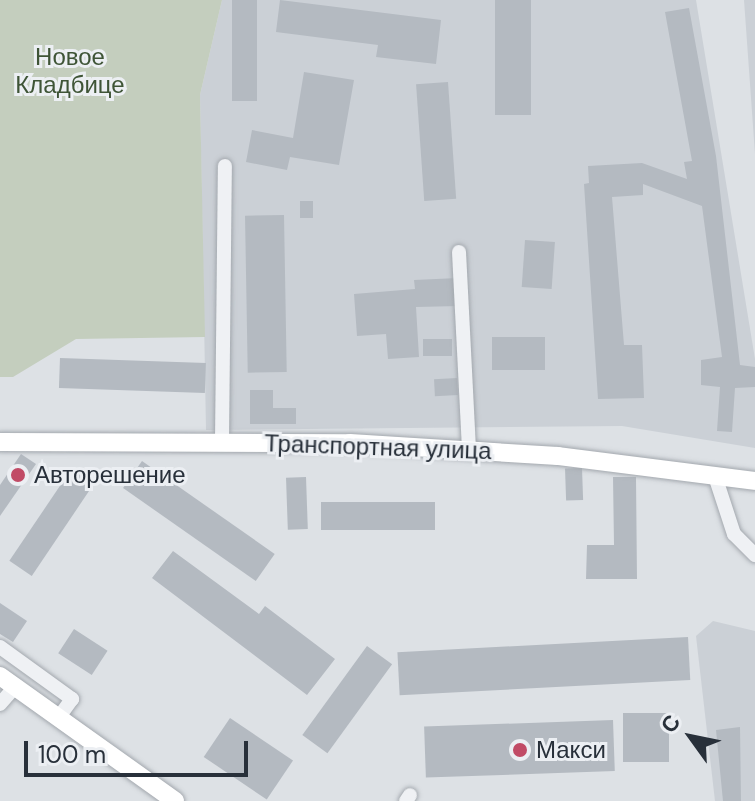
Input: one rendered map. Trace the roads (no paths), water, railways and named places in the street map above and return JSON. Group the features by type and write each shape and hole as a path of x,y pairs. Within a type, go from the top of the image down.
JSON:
{"main road":[{"name":"Транспортная улица","path":"0,442 222,441 469,450 755,481"},
{"path":"8,682 175,801"}],"lane":[{"path":"222,441 225,166"},
{"path":"459,252 469,450"},
{"path":"715,476 734,534 755,555"},
{"path":"0,647 72,699 58,718"},
{"path":"0,704 8,682"}],"place":[{"name":"Авторешение","path":"18,475"},
{"name":"Макси","path":"520,750"}],"park label":[{"name":"Новое Кладбице","path":"70,71"}]}
